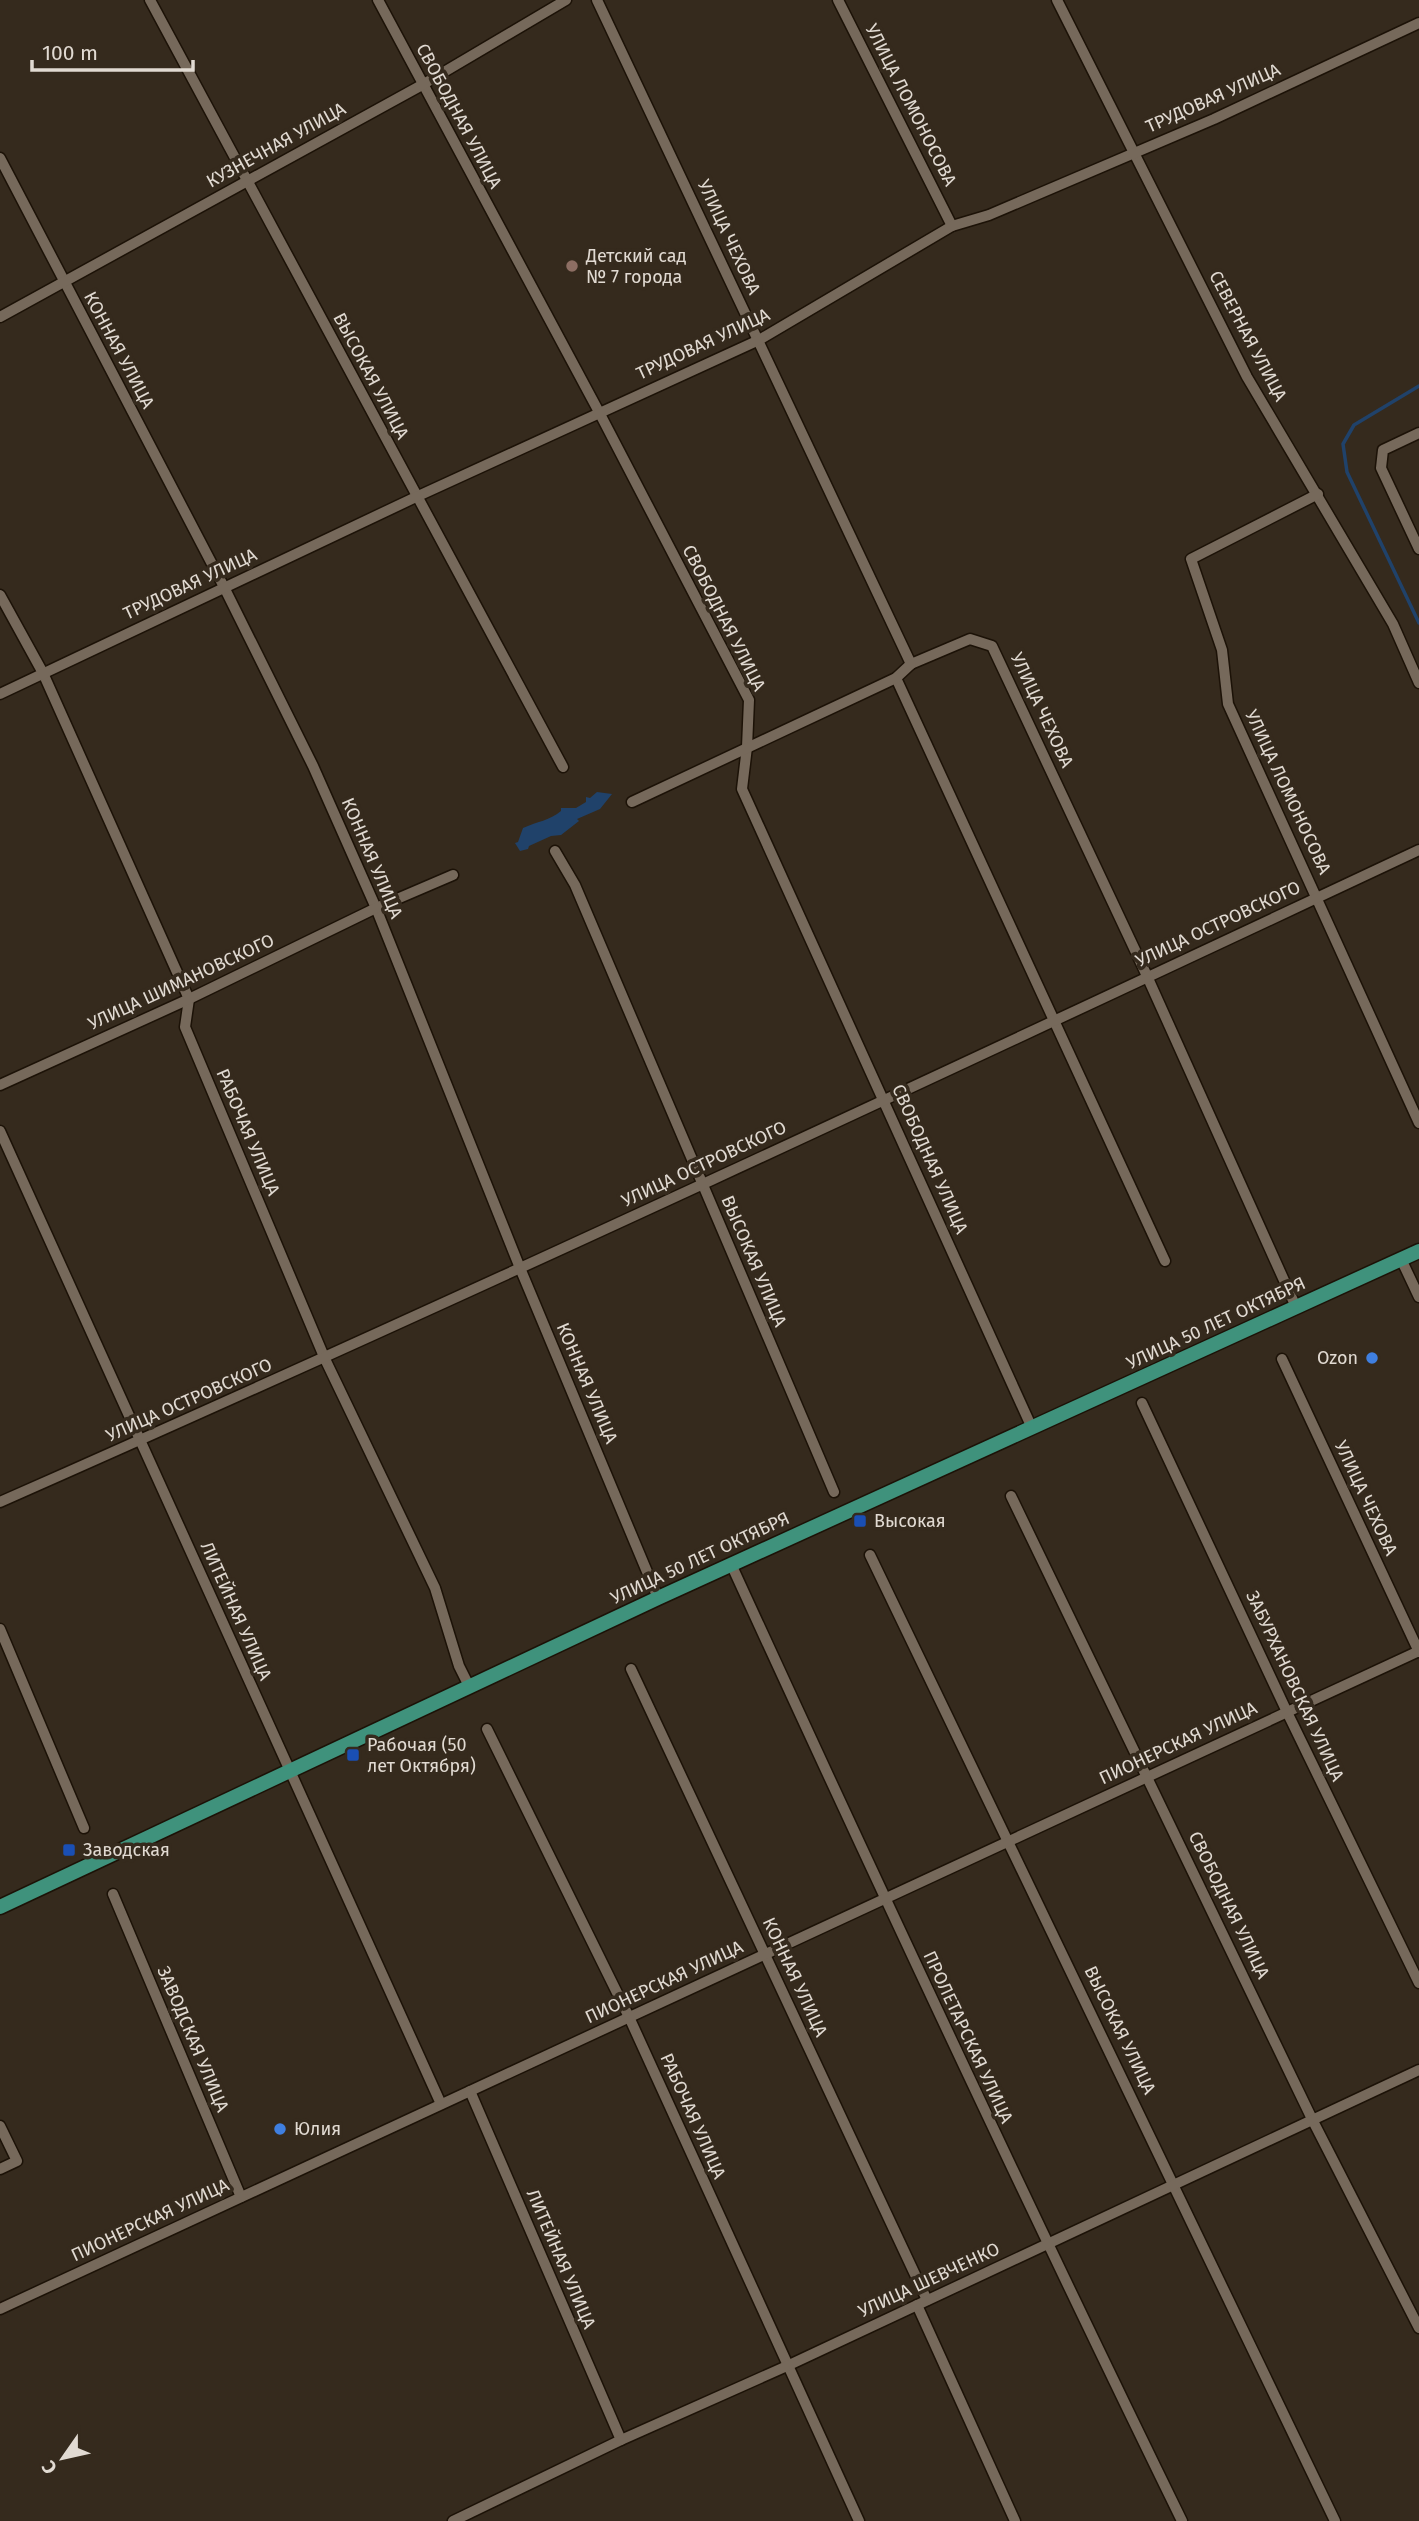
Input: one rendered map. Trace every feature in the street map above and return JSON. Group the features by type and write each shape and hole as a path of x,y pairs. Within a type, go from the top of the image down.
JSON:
{"main road":[{"name":"УЛИЦА 50 ЛЕТ ОКТЯБРЯ","path":"0,1907 731,1564 1419,1251"}],"street":[{"name":"ВЫСОКАЯ УЛИЦА","path":"150,0 563,767"},
{"name":"СВОБОДНАЯ УЛИЦА","path":"378,0 749,701 742,789 1032,1428"},
{"name":"КУЗНЕЧНАЯ УЛИЦА","path":"0,317 422,85 566,0"},
{"name":"УЛИЦА ЧЕХОВА","path":"597,0 912,664 970,639 992,646 1147,976 1296,1307"},
{"name":"УЛИЦА ЛОМОНОСОВА","path":"838,0 952,226"},
{"name":"СЕВЕРНАЯ УЛИЦА","path":"1057,0 1247,377 1393,624 1419,683"},
{"name":"ТРУДОВАЯ УЛИЦА","path":"0,694 598,412 759,340 952,226 989,215 1214,119 1419,23"},
{"name":"КОННАЯ УЛИЦА","path":"0,158 224,587 313,766 376,908 520,1268 658,1598"},
{"path":"1419,433 1383,450 1381,468 1419,549"},
{"name":"УЛИЦА ЛОМОНОСОВА","path":"1318,494 1191,559 1222,650 1228,704 1419,1123"},
{"name":"РАБОЧАЯ УЛИЦА","path":"0,595 43,673 189,999 185,1027 325,1359 435,1588 459,1666 469,1686"},
{"path":"632,802 896,678 912,664"},
{"path":"896,678 1165,1261"},
{"name":"УЛИЦА ОСТРОВСКОГО","path":"0,1502 325,1359 885,1101 1419,850"},
{"name":"ВЫСОКАЯ УЛИЦА","path":"555,851 575,884 834,1492"},
{"name":"УЛИЦА ШИМАНОВСКОГО","path":"0,1085 189,999 376,908 453,875"},
{"name":"ЛИТЕЙНАЯ УЛИЦА","path":"0,1132 142,1439 288,1771 441,2104"},
{"path":"1401,1259 1419,1297"},
{"name":"УЛИЦА ЧЕХОВА","path":"1282,1359 1419,1651"},
{"name":"ЗАБУРХАНОВСКАЯ УЛИЦА","path":"1142,1403 1287,1712 1419,1983"},
{"name":"СВОБОДНАЯ УЛИЦА","path":"1011,1496 1313,2121 1419,2328"},
{"name":"ВЫСОКАЯ УЛИЦА","path":"870,1555 1335,2521"},
{"name":"ПРОЛЕТАРСКАЯ УЛИЦА","path":"731,1564 884,1899 1182,2521"},
{"path":"0,1629 84,1828"},
{"name":"ПИОНЕРСКАЯ УЛИЦА","path":"0,2309 1419,1651"},
{"name":"КОННАЯ УЛИЦА","path":"631,1669 765,1954 922,2302 1016,2521"},
{"name":"РАБОЧАЯ УЛИЦА","path":"487,1729 629,2017 859,2521"},
{"name":"ЗАВОДСКАЯ УЛИЦА","path":"114,1894 241,2197"},
{"name":"УЛИЦА ШЕВЧЕНКО","path":"453,2521 621,2440 787,2367 1419,2070"},
{"name":"ЛИТЕЙНАЯ УЛИЦА","path":"470,2091 621,2440"},
{"path":"0,2126 17,2161 0,2169"}],"water":[{"path":"597,792 612,794 600,809 577,819 579,821 561,835 551,836 520,851 515,843 518,842 523,828 553,817 561,808 576,808 586,802 586,797 590,798"}],"waterway":[{"path":"1419,386 1354,425 1343,444 1347,472 1419,623"}],"place":[{"name":"Детский сад № 7 города","path":"572,266"},
{"name":"Ozon","path":"1372,1358"},
{"name":"Высокая","path":"860,1521"},
{"name":"Рабочая (50 лет Октября)","path":"353,1755"},
{"name":"Заводская","path":"69,1850"},
{"name":"Юлия","path":"280,2129"}]}
